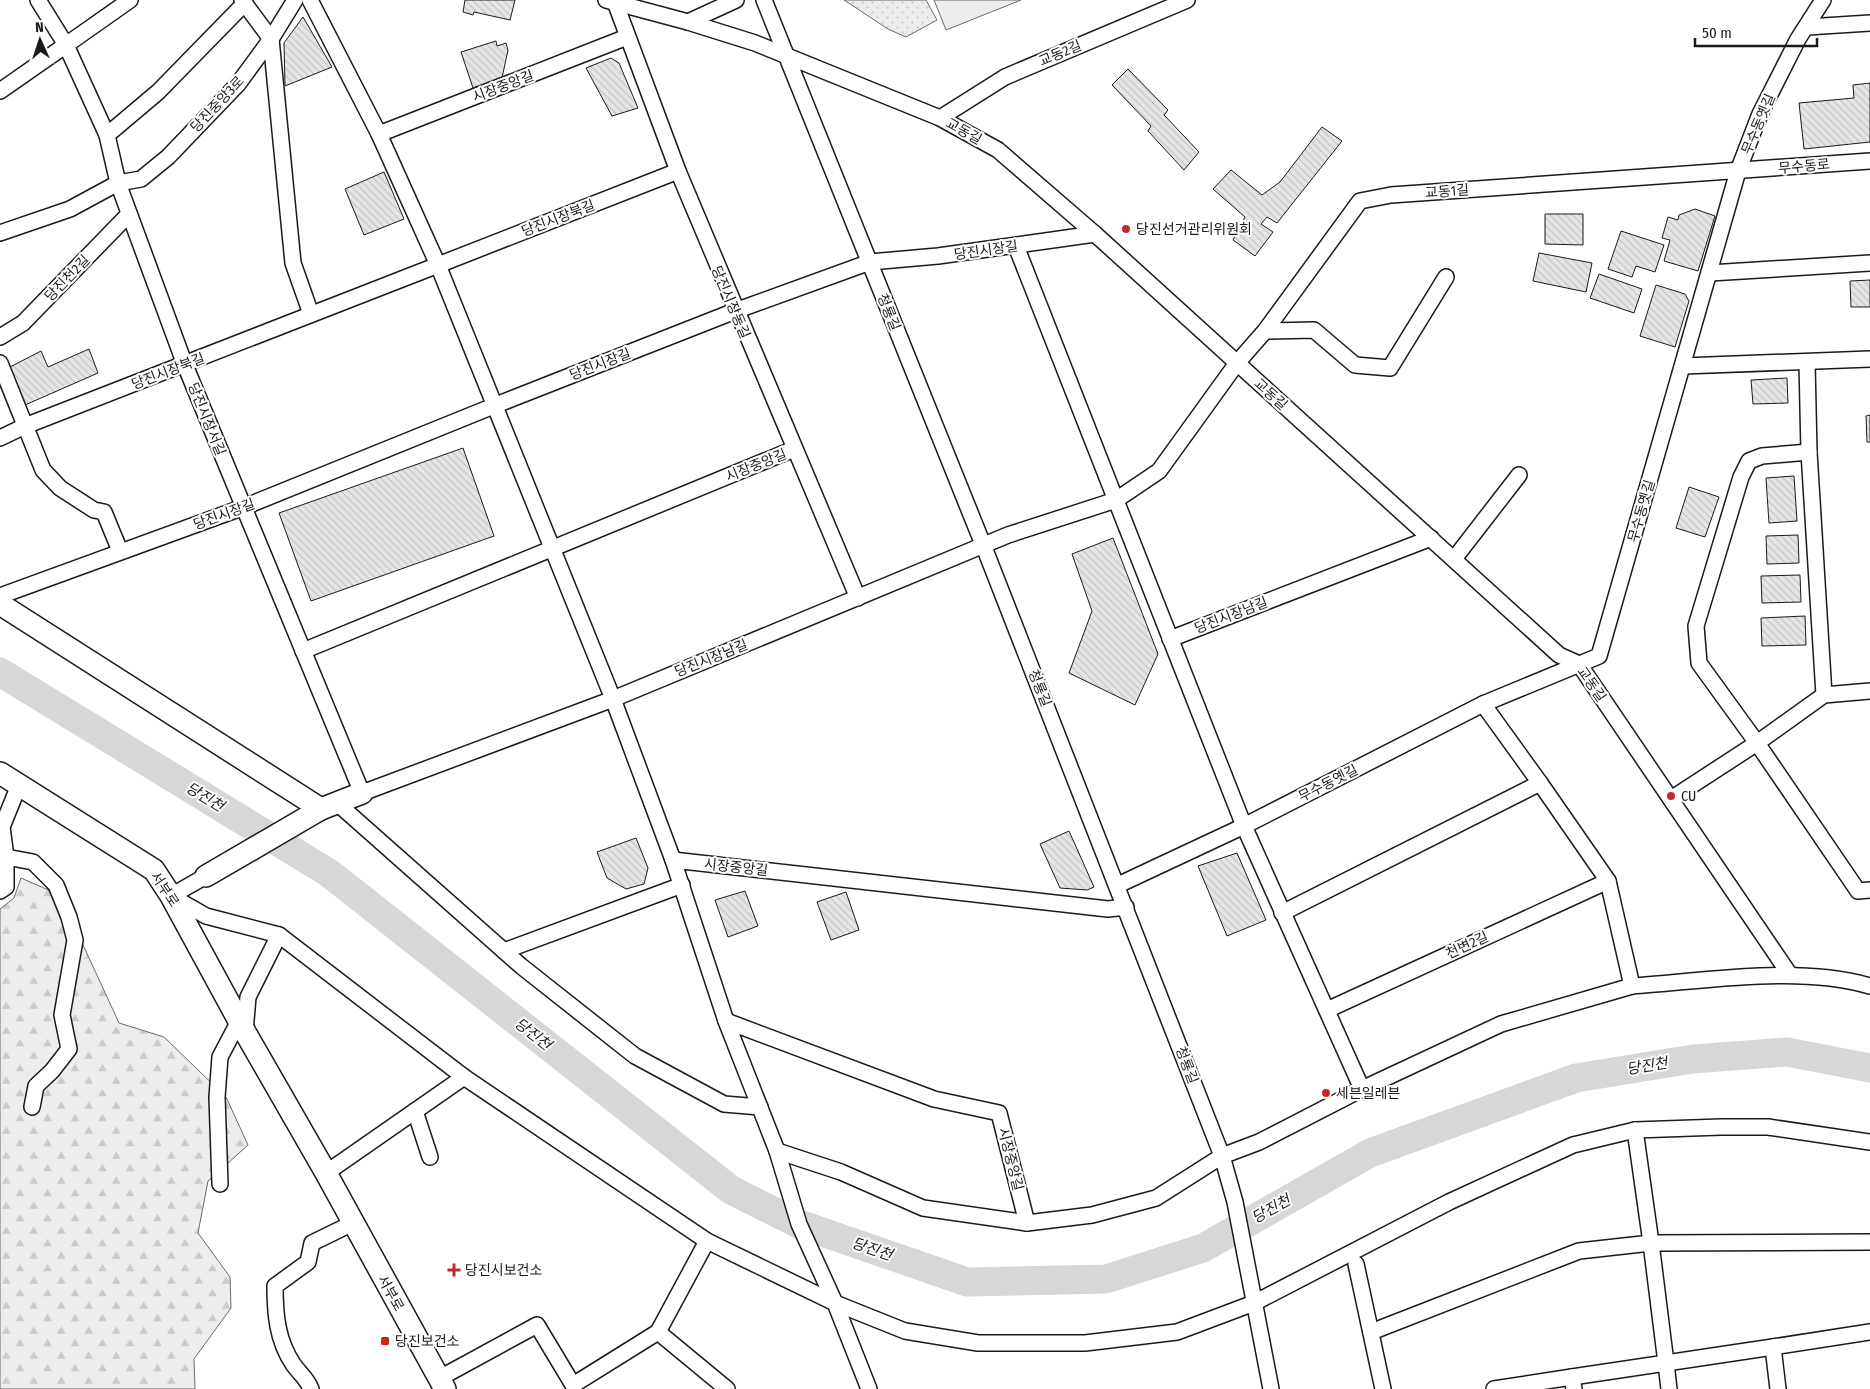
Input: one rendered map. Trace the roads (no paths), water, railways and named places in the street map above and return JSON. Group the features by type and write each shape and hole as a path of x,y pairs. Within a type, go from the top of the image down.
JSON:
{"main road":[{"path":"0,604 321,810"},
{"name":"서부로","path":"0,773 154,870 171,896 242,1027 326,1173 441,1384"},
{"name":"당진시장남길","path":"206,876 321,810 362,793"}],"street":[{"path":"38,0 66,45 107,135 118,183"},
{"path":"0,91 130,0"},
{"name":"당진중앙3로","path":"0,233 70,209 118,183 141,179 168,157 238,84 271,39 295,0"},
{"path":"310,0 379,134 438,265 496,405 612,699 673,860 726,1021 777,1151 799,1224 835,1302 869,1389"},
{"path":"688,22 736,0"},
{"name":"청룡길","path":"764,0 789,57 1118,885 1222,1156 1236,1202 1271,1389"},
{"name":"교동2길","path":"940,118 1005,77 1187,0"},
{"name":"무수동옛길","path":"1118,885 1244,826 1483,704 1599,656 1738,171 1760,114 1823,0"},
{"name":"교동길","path":"610,1 688,22 755,43 940,118 998,150 1095,234 1559,654 1579,664 1790,975"},
{"name":"당진시장동길","path":"610,1 627,37 678,171 735,311 858,598"},
{"path":"107,135 158,92 243,2 271,39 293,263 310,314"},
{"path":"1807,26 1870,23"},
{"name":"시장중앙길","path":"379,134 627,37"},
{"name":"무수동로","path":"1738,171 1870,161"},
{"name":"당진시장북길","path":"0,438 25,426 678,171"},
{"name":"교동1길","path":"1237,363 1265,331 1360,201 1391,195 1738,171"},
{"name":"당진시장서길","path":"118,183 185,365 362,793"},
{"name":"당진천2길","path":"0,337 23,323 129,214"},
{"name":"당진시장길","path":"0,596 244,507 735,311 870,262 1016,246 1095,234"},
{"path":"1016,246 1244,826 1362,1089"},
{"path":"1710,273 1870,263"},
{"path":"1265,331 1314,330 1355,365 1390,368 1446,277"},
{"path":"1683,366 1807,363 1870,359"},
{"path":"0,363 43,470 60,488 94,510 104,512 120,551"},
{"name":"당진시장남길","path":"362,793 612,699 984,547 1008,535 1116,500 1159,471 1237,363"},
{"path":"1807,363 1809,452 1824,695"},
{"name":"시장중앙길","path":"552,548 794,449"},
{"path":"1809,452 1762,456 1749,461 1741,477 1696,626 1699,663 1758,743 1858,890 1870,890"},
{"path":"1454,559 1519,476"},
{"name":"당진시장남길","path":"1170,639 1431,538"},
{"path":"303,652 552,548"},
{"path":"1671,799 1758,743 1824,695 1870,691"},
{"path":"1483,704 1608,881 1632,986"},
{"path":"1282,913 1540,783"},
{"path":"0,891 6,888 6,857 2,827 18,785"},
{"path":"321,810 504,951 635,1056 724,1104 760,1107"},
{"path":"6,857 33,862 56,885 70,917 75,940 62,1016 69,1049 36,1086 32,1107"},
{"name":"시장중앙길","path":"673,860 1108,910 1126,907"},
{"path":"171,896 206,876"},
{"name":"천변2길","path":"1327,1010 1608,881"},
{"path":"504,951 682,885"},
{"path":"171,896 206,916 280,935 464,1077 707,1241 835,1302 905,1331 978,1343 1085,1343 1176,1332 1254,1303 1510,1172 1573,1145 1635,1130 1768,1127 1870,1142"},
{"path":"220,1184 217,1097 220,1057 242,1027 248,997 280,935"},
{"path":"777,1151 841,1172 923,1208 1027,1223 1092,1215 1156,1198 1222,1156 1259,1142 1362,1089 1501,1024 1632,986 1790,975 1855,982 1870,986"},
{"name":"시장중앙길","path":"726,1021 934,1100 999,1113 1027,1223"},
{"path":"326,1173 464,1077"},
{"path":"416,1111 430,1157"},
{"path":"1635,1130 1652,1243 1669,1389"},
{"path":"311,1389 308,1381 293,1364 282,1341 275,1315 274,1286 308,1262 312,1243 353,1223"},
{"path":"441,1384 537,1325 575,1387 658,1332 707,1241"},
{"path":"1371,1332 1579,1250 1652,1243 1870,1242"},
{"path":"1356,1264 1383,1389"},
{"path":"658,1332 727,1389"},
{"path":"1494,1389 1573,1383 1666,1363 1870,1332"},
{"path":"1774,1348 1778,1389"}],"waterway":[{"name":"당진천","path":"0,672 329,873 731,1190 799,1224 967,1282 1106,1279 1203,1248 1370,1153 1576,1078 1693,1059 1787,1052 1870,1068"}],"place":[{"name":"당진선거관리위원회","path":"1126,229"},
{"name":"CU","path":"1671,796"},
{"name":"세븐일레븐","path":"1326,1093"},
{"name":"당진시보건소","path":"454,1270"},
{"name":"당진보건소","path":"385,1341"}]}
